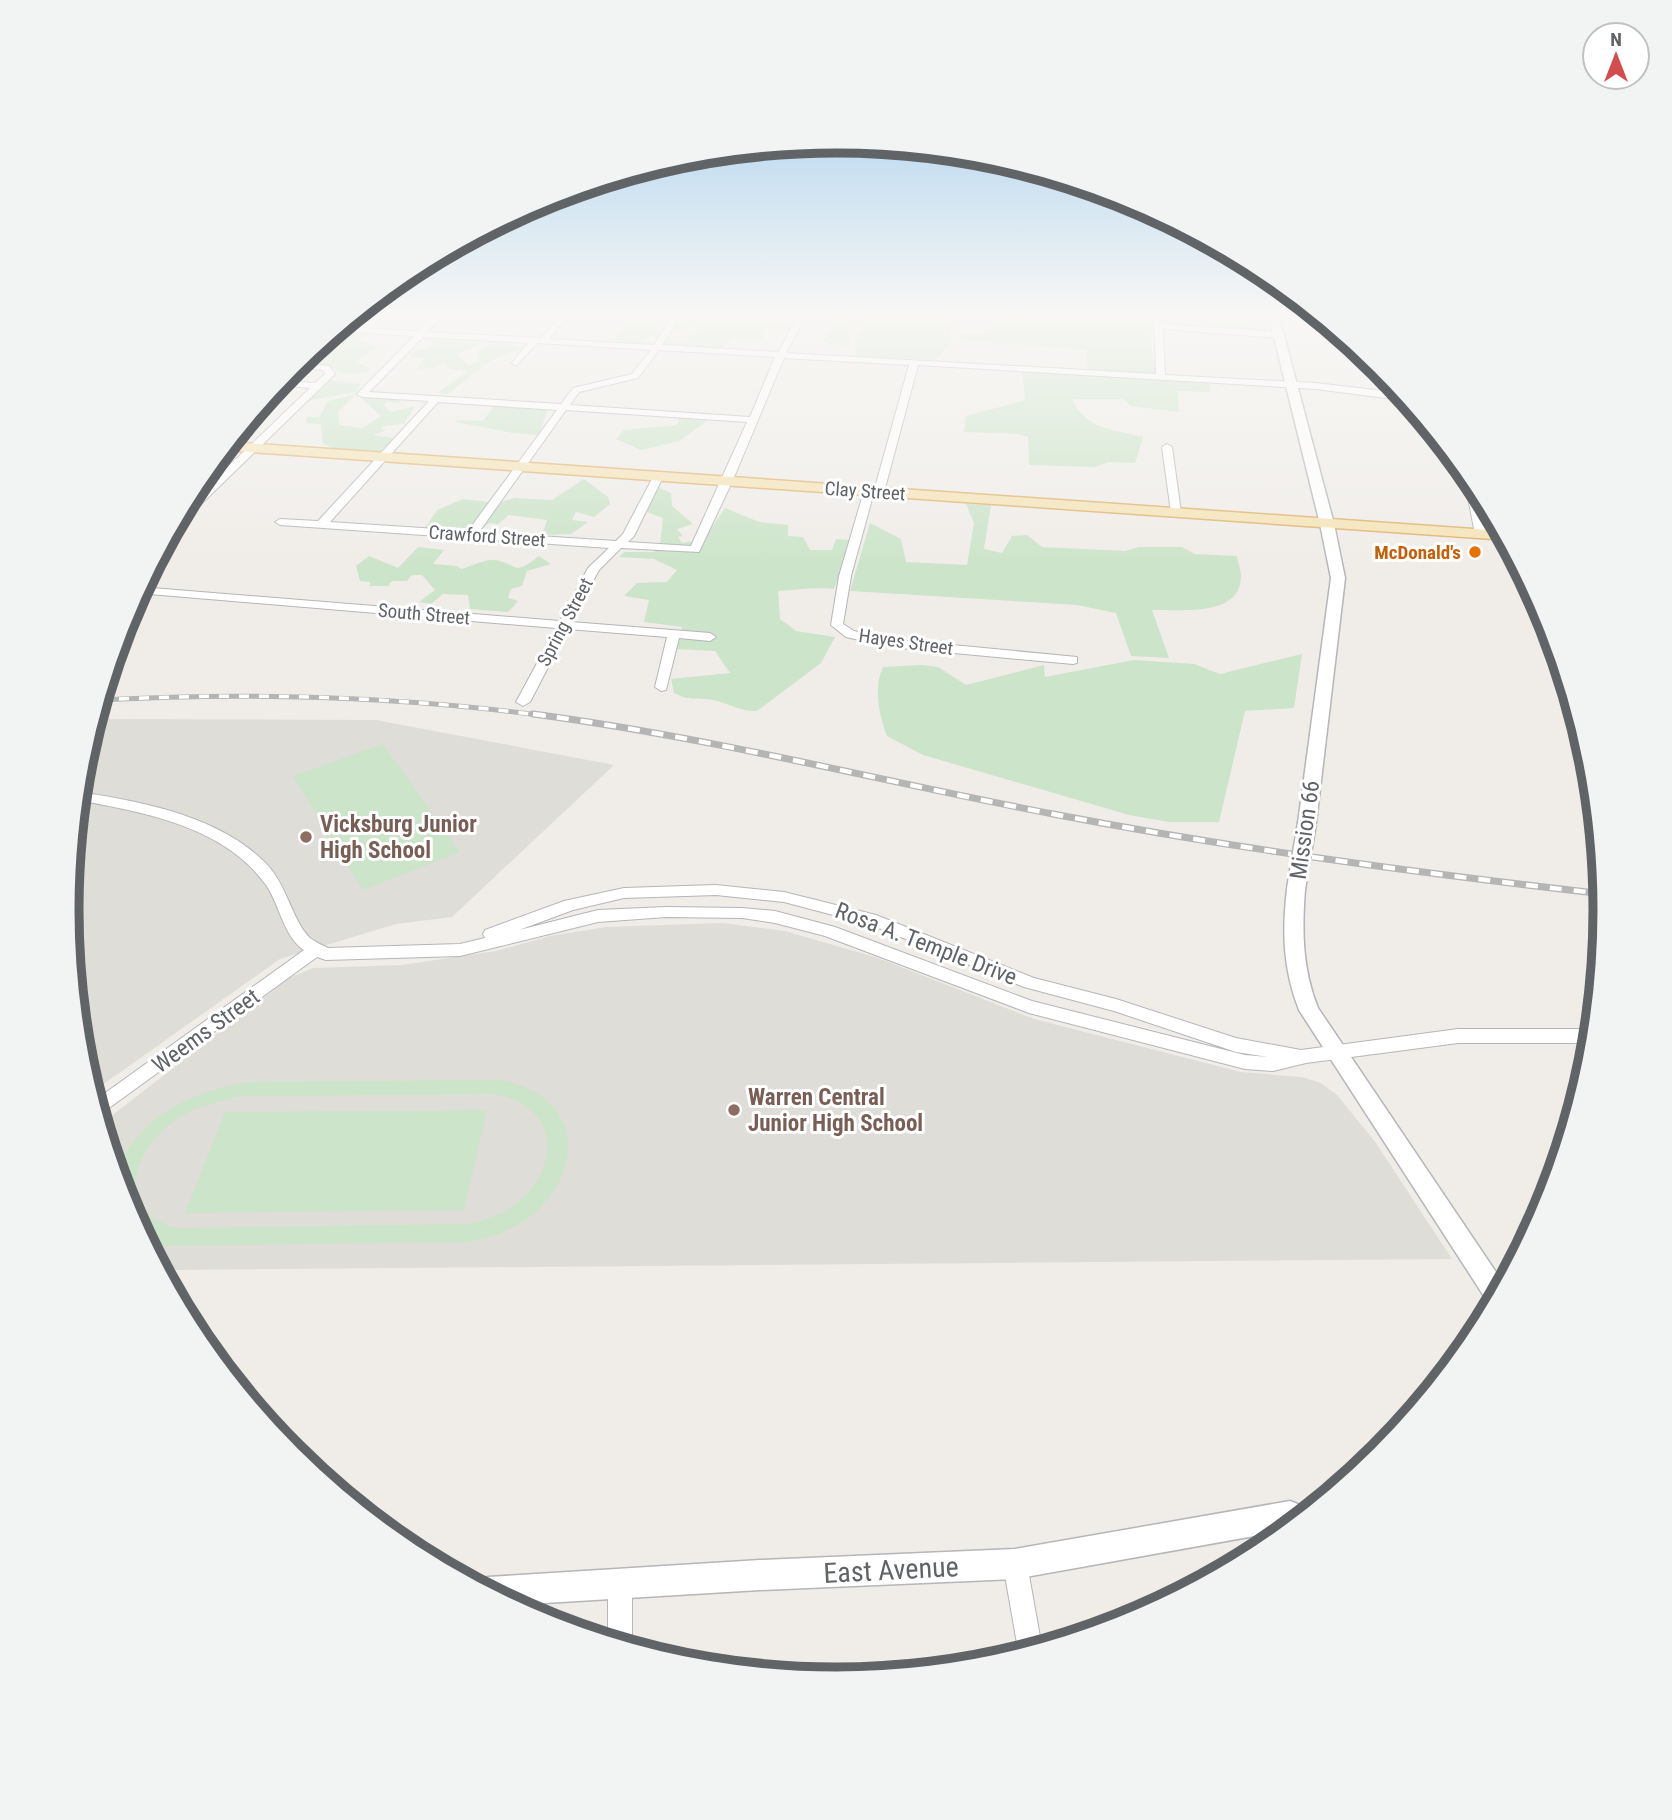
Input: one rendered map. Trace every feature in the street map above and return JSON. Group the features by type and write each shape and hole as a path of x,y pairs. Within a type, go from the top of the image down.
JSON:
{"main road":[{"name":"Clay Street","path":"237,447 1494,535"}],"street":[{"path":"199,501 306,398"},
{"path":"402,398 754,421"},
{"path":"472,534 571,398"},
{"path":"727,482 764,398"},
{"name":"Hayes Street","path":"903,398 845,576 837,625 849,634 868,640 1073,660"},
{"name":"Mission 66","path":"1295,398 1336,563 1338,589 1296,889 1292,952 1295,970 1310,1010 1336,1052 1493,1288"},
{"path":"321,524 434,401"},
{"path":"1167,447 1176,512"},
{"name":"Spring Street","path":"523,702 594,568 628,536 658,477"},
{"name":"Crawford Street","path":"279,522 695,550 727,482"},
{"path":"1474,503 1481,534"},
{"name":"South Street","path":"150,591 710,637"},
{"path":"661,687 674,634"},
{"path":"87,797 108,799 167,814 196,825 247,856 279,892 298,935 315,950"},
{"name":"Rosa A. Temple Drive","path":"421,950 503,931 570,905 624,893 716,890 762,894 808,902 876,921 1030,983 1116,1005 1236,1045 1306,1056"},
{"name":"Rosa A. Temple Drive","path":"315,950 338,956 470,949 598,916 666,912 742,913 784,919 828,931 901,956 995,995 1070,1018 1245,1062 1273,1064 1306,1056 1458,1036 1583,1035"},
{"name":"Weems Street","path":"104,1103 315,950"},
{"name":"East Avenue","path":"505,1591 1015,1564 1283,1522"},
{"path":"1015,1564 1028,1642"},
{"path":"620,1584 621,1635"}],"shaded area":[{"name":"Vicksburg Junior High School","path":"104,719 376,720 614,765 452,917 396,924 280,959 100,1087 85,1009 79,910 85,811"},
{"name":"Warren Central Junior High School","path":"722,923 785,931 878,958 1034,1019 1241,1072 1302,1077 1321,1083 1337,1095 1376,1143 1452,1259 170,1269 136,1200 109,1118 289,978 313,968 402,965 496,951 550,936 606,927"}],"green space":[{"path":"352,398 338,412 339,425 362,428 381,416 361,398 401,400 399,403 387,402 384,405 390,412 415,406 404,424 383,426 381,429 387,430 373,435 395,438 381,451 335,449 323,443 321,424 306,423 307,417 319,417 328,401"},
{"path":"1025,398 1178,398 1179,412 1130,406 1124,399 1073,399 1084,417 1092,422 1143,437 1135,463 1109,462 1095,467 1029,465 1028,437 1018,434 964,432 966,416"},
{"path":"494,406 548,409 539,435 456,422 483,421"},
{"path":"679,418 707,421 679,441 641,450 616,439 624,430 677,425"},
{"path":"584,479 608,497 610,504 594,517 576,512 572,520 588,522 571,534 542,535 547,520 509,515 498,524 489,523 477,533 425,528 437,510 463,499 498,503 514,498 552,500"},
{"path":"655,486 671,493 672,506 693,524 677,529 683,536 678,537 682,543 704,539 725,508 759,522 788,525 788,536 803,537 810,550 832,550 836,539 852,540 834,589 778,591 780,619 796,631 835,637 821,663 757,711 674,693 671,679 730,673 715,651 676,649 682,627 644,622 649,600 624,596 637,583 667,582 677,570 654,559 619,557 624,552 654,552 660,545 663,518 647,512"},
{"path":"966,504 991,505 984,549 1002,553 1012,536 1027,535 1042,547 1125,551 1139,547 1182,547 1195,554 1237,556 1241,577 1238,590 1220,605 1192,610 1152,610 1169,658 1131,656 1116,613 1077,605 850,591 870,523 901,539 906,562 967,565 974,523"},
{"path":"418,547 444,550 433,564 457,566 461,569 489,560 518,568 539,556 551,564 527,571 522,586 511,589 508,598 518,601 508,612 470,609 468,595 443,594 431,604 419,602 435,590 422,575 412,575 407,581 392,581 388,586 370,586 370,582 360,581 356,566 369,556 398,568"},
{"path":"1302,654 1294,708 1245,711 1219,822 1169,822 1129,815 923,755 887,736 878,701 878,684 883,667 938,667 966,685 1044,665 1045,677 1134,660 1194,664 1220,674"},
{"path":"383,744 460,852 363,890 293,776"},
{"path":"500,1080 524,1087 543,1098 557,1112 566,1128 568,1147 565,1167 556,1187 534,1214 508,1230 469,1242 163,1246 156,1243 122,1162 125,1155 137,1137 169,1110 208,1091 250,1082","holes":["491,1094 511,1098 526,1106 538,1118 545,1131 545,1162 538,1179 514,1206 500,1214 469,1224 178,1228 156,1219 142,1207 136,1192 136,1176 142,1159 165,1128 182,1116 220,1101 244,1096"]},
{"path":"487,1110 464,1210 185,1213 225,1112"}],"railway":[{"path":"109,700 267,696 379,700 546,716"},
{"path":"533,714 664,735 1053,814 1190,838 1397,869 1593,893"}],"place":[{"name":"McDonald's","path":"1475,552"},
{"name":"Vicksburg Junior High School","path":"306,837"},
{"name":"Warren Central Junior High School","path":"734,1110"}]}
